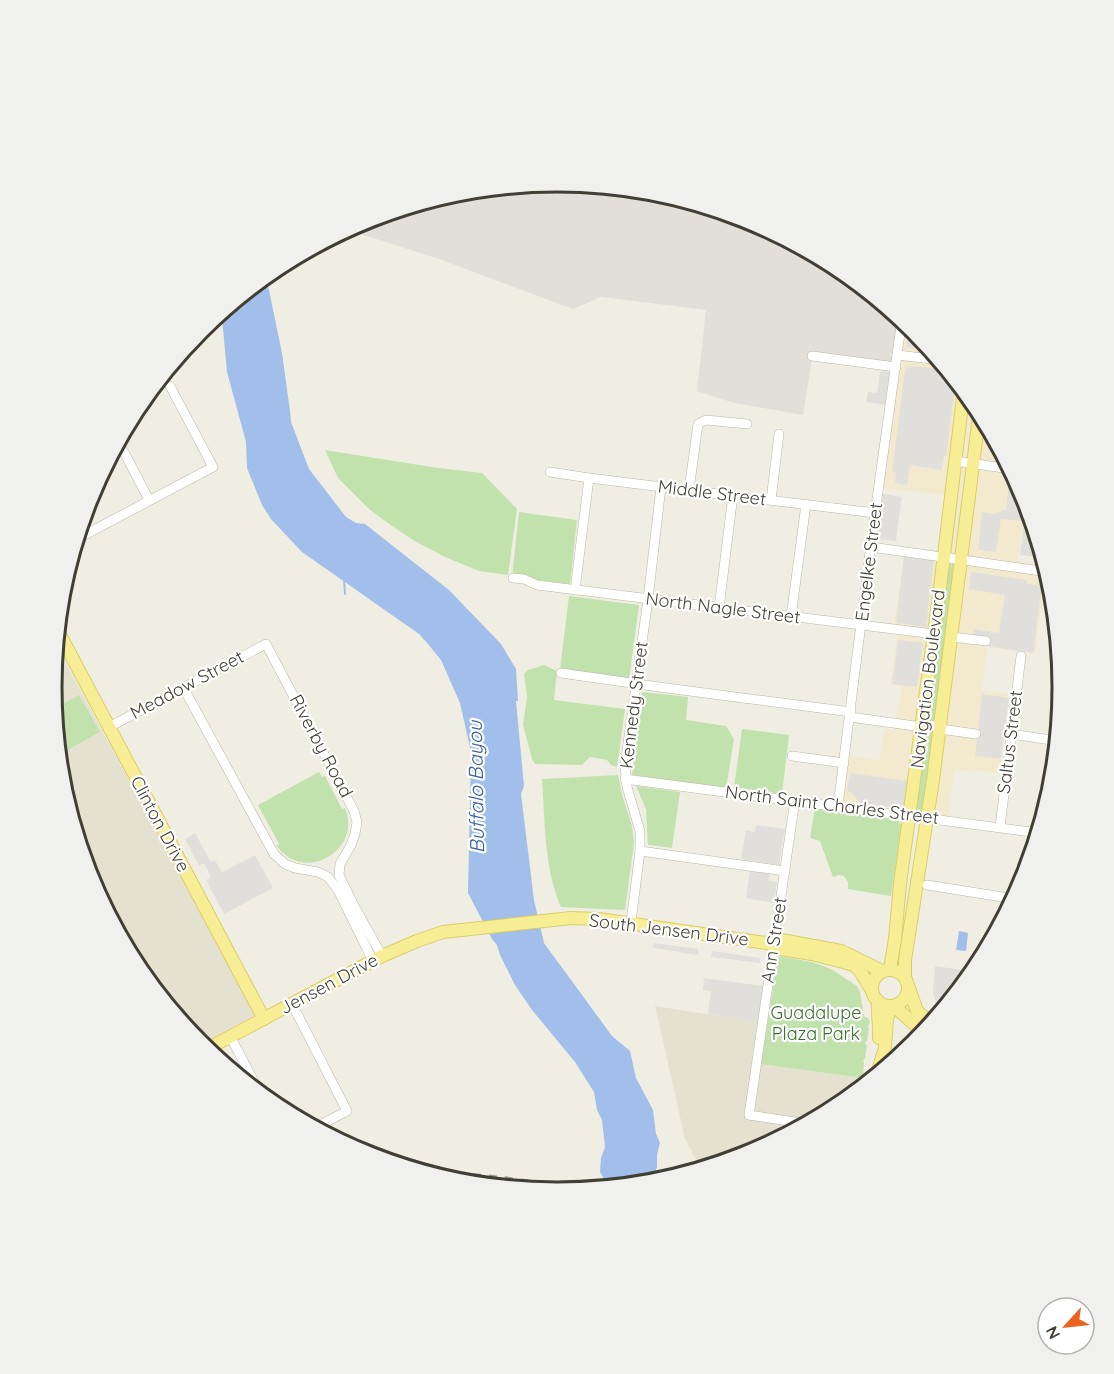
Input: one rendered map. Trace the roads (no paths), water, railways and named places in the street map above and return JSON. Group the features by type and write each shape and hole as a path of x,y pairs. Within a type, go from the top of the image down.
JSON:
{"main road":[{"name":"Navigation Boulevard","path":"886,970 895,939 900,884 962,403"},
{"name":"Navigation Boulevard","path":"926,1018 917,1011 907,982 905,960 928,818 978,426"},
{"name":"Clinton Drive","path":"64,643 264,1018"},
{"name":"South Jensen Drive","path":"458,930 571,918 599,918 773,944 781,949 812,954 854,966 860,971 875,996"},
{"name":"Jensen Drive","path":"215,1045 378,959 435,934 458,930"},
{"name":"South Jensen Drive","path":"773,944 782,940 841,951 886,970"},
{"path":"877,1065 880,1029 873,981 886,970 898,971 907,982 908,993 903,1001 892,1006 887,1019 885,1048 880,1063"},
{"path":"875,996 882,1004 892,1006 917,1027"}],"street":[{"name":"Engelke Street","path":"838,806 900,330"},
{"path":"897,355 929,359"},
{"path":"812,356 896,368"},
{"path":"88,533 213,467 170,386"},
{"path":"689,489 698,424 706,420 747,424"},
{"path":"771,500 779,434"},
{"path":"124,452 149,500"},
{"path":"956,461 1001,468"},
{"name":"Middle Street","path":"550,472 875,513"},
{"path":"575,590 588,478"},
{"name":"Kennedy Street","path":"631,922 640,851 640,831 625,778 625,765 661,487"},
{"path":"719,608 733,495"},
{"path":"791,617 806,504"},
{"path":"871,548 1039,571"},
{"name":"North Nagle Street","path":"513,578 524,579 537,585 934,634"},
{"path":"951,637 986,641"},
{"name":"Meadow Street","path":"109,727 266,644"},
{"name":"Riverby Road","path":"266,644 353,807 356,818 354,839 339,865 340,878 378,959"},
{"name":"Saltus Street","path":"1000,827 1021,656"},
{"path":"561,673 850,715 922,727 924,730 936,732 940,729 976,734"},
{"path":"183,687 273,854 285,864 323,874 333,883 378,959"},
{"path":"1011,734 1049,740"},
{"path":"792,756 844,763"},
{"name":"North Saint Charles Street","path":"625,778 1031,832"},
{"name":"Ann Street","path":"794,1122 749,1115 795,800"},
{"path":"640,851 785,870"},
{"path":"927,885 1006,897"},
{"path":"292,1004 347,1111 323,1123"},
{"path":"230,1036 252,1077"}],"water":[{"name":"Buffalo Bayou","path":"267,285 282,353 291,422 309,469 346,517 356,523 365,524 449,590 501,644 516,669 518,701 516,701 524,786 521,794 534,900 544,943 612,1036 630,1051 636,1078 653,1110 656,1134 660,1143 655,1173 604,1180 600,1172 605,1147 602,1120 597,1110 594,1092 575,1062 532,1010 515,985 497,945 468,893 471,752 460,703 441,660 419,634 302,552 271,519 262,505 247,468 246,442 227,372 222,322"},
{"path":"959,931 968,933 966,951 956,950"}],"waterway":[{"path":"344,579 345,594"}],"railway":[{"path":"466,1174 530,1181"}],"park label":[{"name":"Guadalupe Plaza Park","path":"816,1023"}]}
